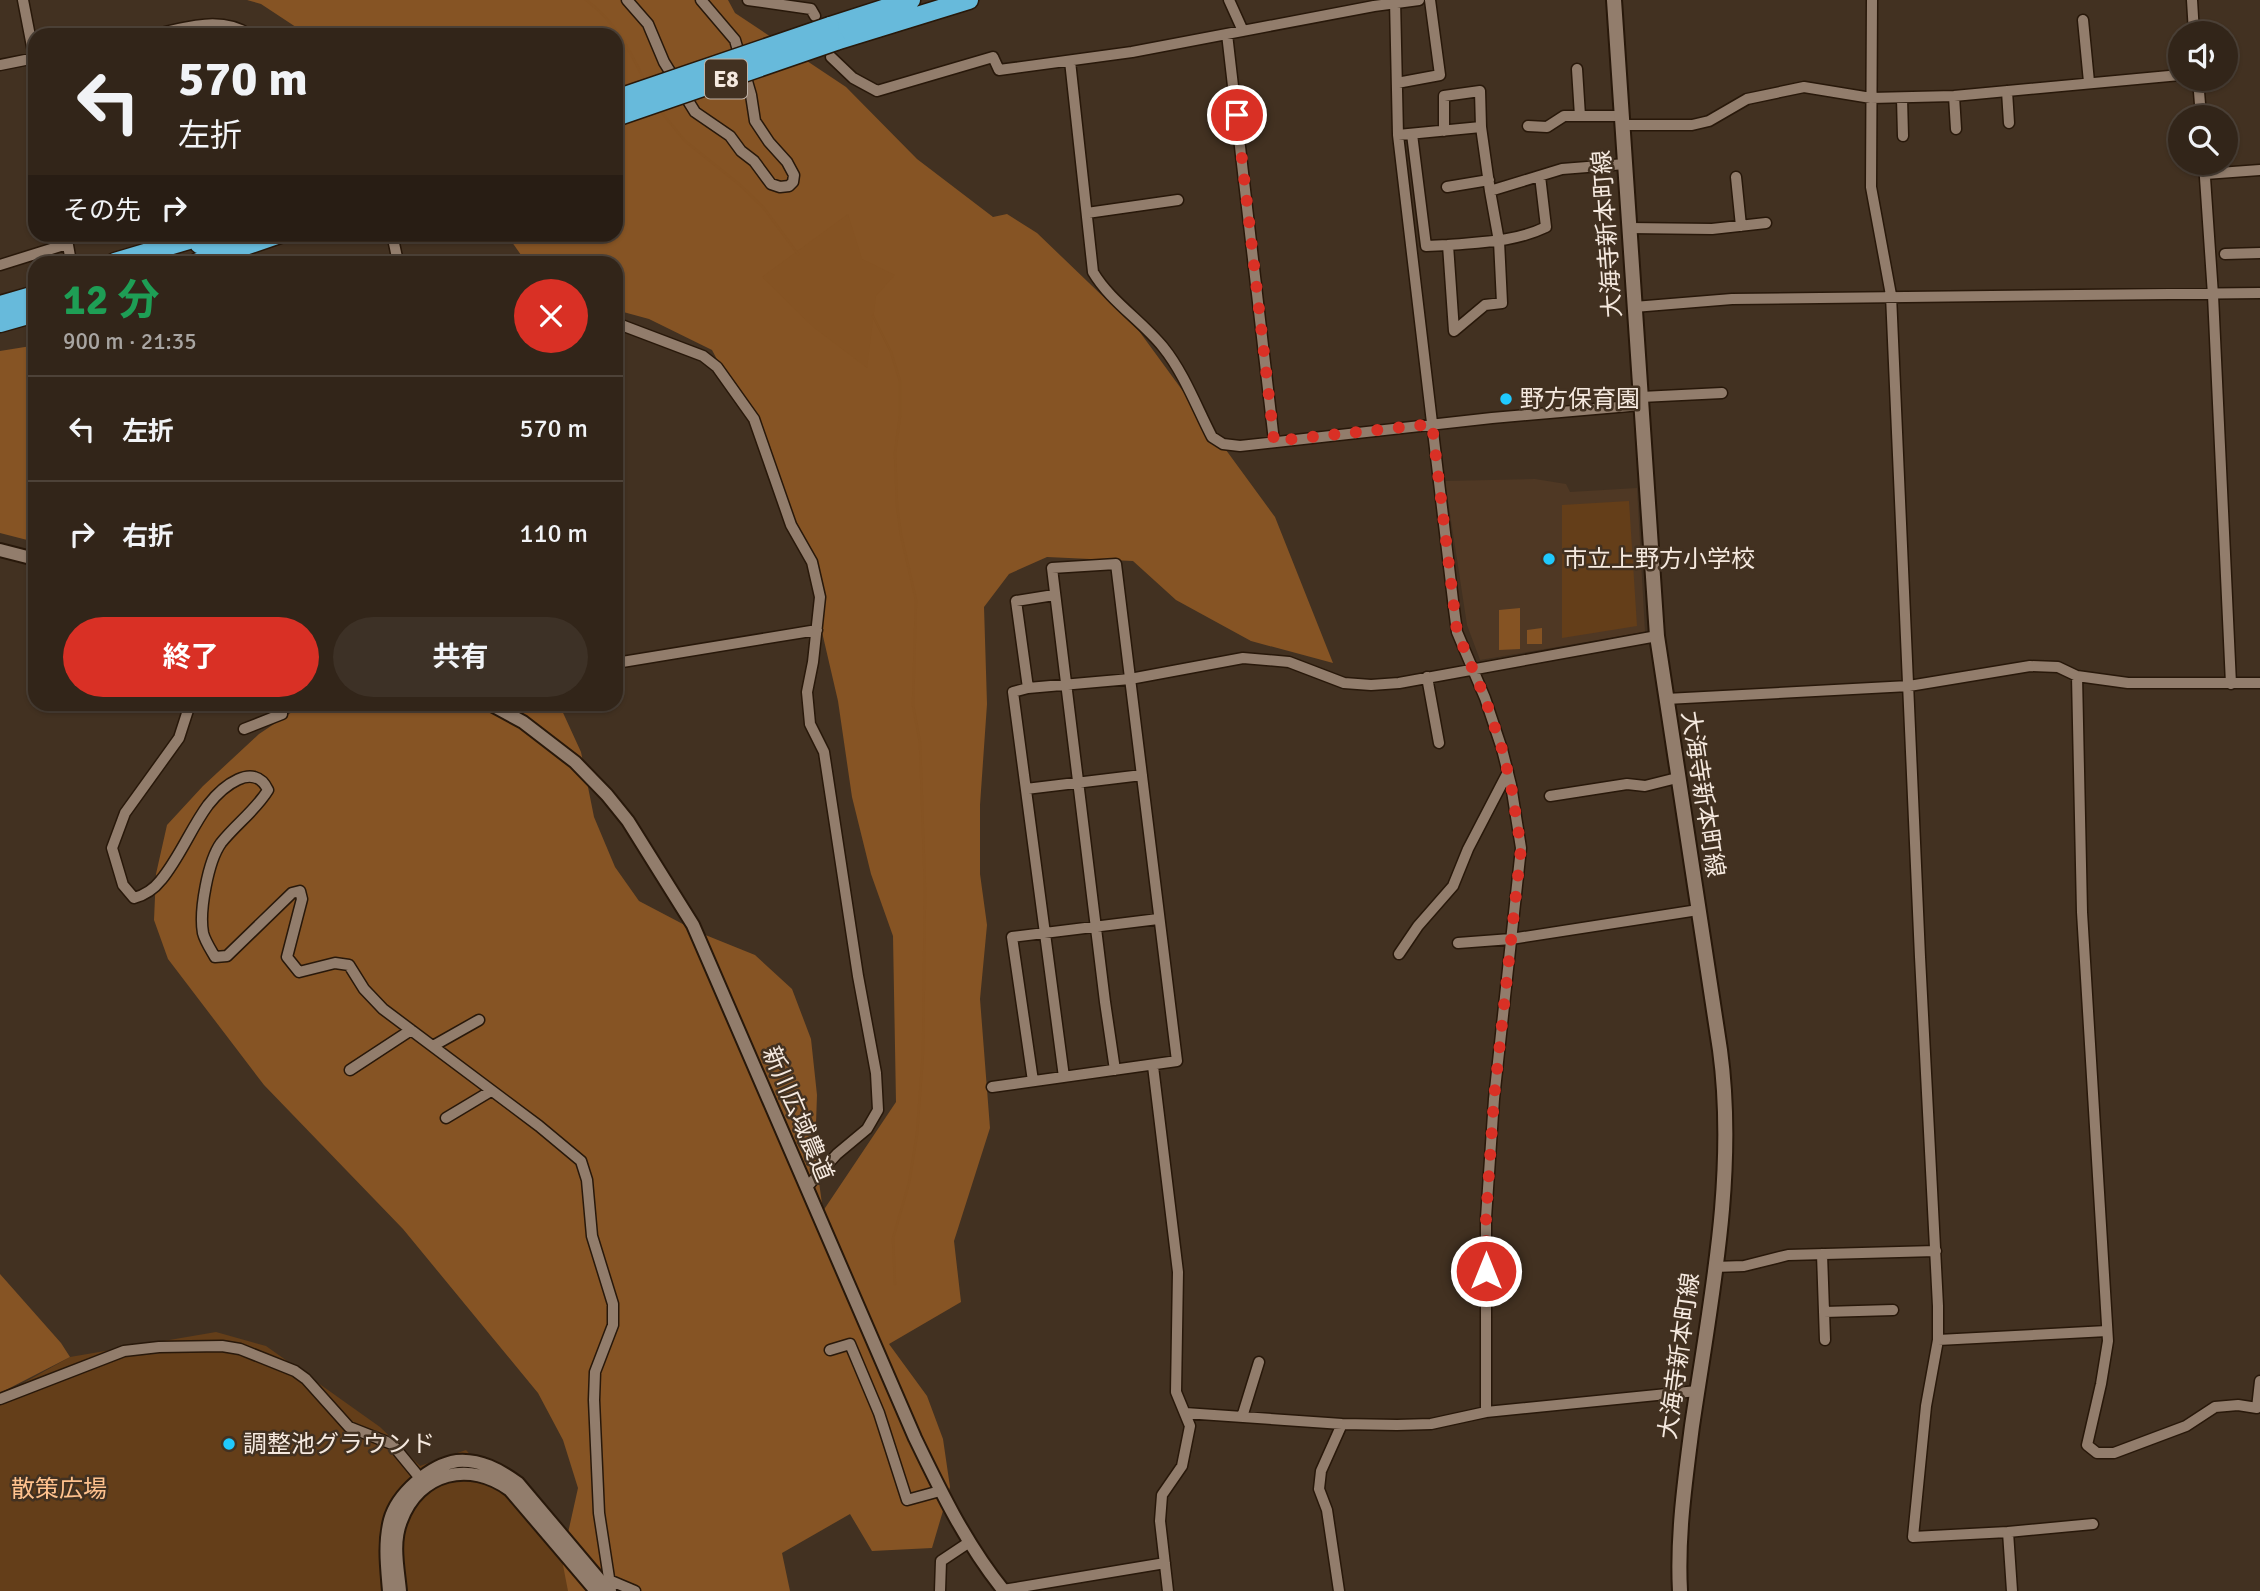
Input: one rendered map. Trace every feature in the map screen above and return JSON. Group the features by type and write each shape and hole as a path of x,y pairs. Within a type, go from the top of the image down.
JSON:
{"highway":[{"name":"E8","path":"623,114 911,0"},
{"name":"E8","path":"623,97 828,35 969,0"},
{"path":"135,256 182,242"},
{"path":"161,256 203,242"},
{"path":"216,256 257,242"},
{"path":"0,292 28,286"},
{"path":"0,305 28,297"},
{"path":"0,323 28,315"}],"main road":[{"name":"大海寺新本町線","path":"1614,0 1657,636 1725,1086 1727,1133 1714,1268 1681,1517 1678,1560 1680,1591"}],"street":[{"path":"23,0 29,28"},
{"path":"627,0 648,24 664,62 695,112 730,136 771,184 789,186 794,175 755,121 751,95 735,40 701,0"},
{"path":"748,0 811,9 853,78 877,91 993,57 999,70 1070,61 1395,2 1419,0"},
{"path":"1229,0 1243,31"},
{"path":"1397,83 1440,75 1430,0"},
{"path":"1872,0 1871,187 1891,295 1920,957 1936,1251 1938,1340 1926,1406 1913,1537 2093,1524"},
{"path":"2192,0 2193,21"},
{"path":"1395,2 1398,135 1457,632 1485,698 1508,772 1521,848 1494,1098 1486,1218 1486,1412"},
{"path":"2083,20 2089,82"},
{"path":"190,28 217,23 240,28"},
{"path":"1227,34 1274,441"},
{"path":"0,65 28,61"},
{"path":"1070,61 1093,272 1100,285 1164,348 1212,437 1223,444 1240,446 1722,393"},
{"path":"1577,69 1580,116"},
{"path":"1528,127 1547,127 1564,116 1692,125 1709,121 1747,99 1804,88 1871,98 1902,98 1954,96 2168,76"},
{"path":"1444,131 1444,96 1480,91 1481,127 1499,241 1502,303 1485,305 1454,331 1448,245"},
{"path":"2007,91 2009,123"},
{"path":"1954,96 1956,129"},
{"path":"1902,98 1903,136"},
{"path":"1398,135 1481,127"},
{"path":"1412,134 1426,246 1499,241 1530,235 1546,227 1540,176"},
{"path":"1447,187 1489,186 1562,169 1625,164"},
{"path":"2238,169 2260,170"},
{"path":"2204,175 2213,295 2231,684"},
{"path":"1736,177 1741,226"},
{"path":"1087,213 1178,200"},
{"path":"1629,228 1712,229 1766,223"},
{"path":"0,265 58,242"},
{"path":"2225,254 2260,253"},
{"path":"1634,307 1732,299 1891,295 2260,293"},
{"path":"623,326 703,356 717,367 754,419 791,525 812,562 820,597 807,692 810,724 824,752 858,976 876,1073 878,1110 867,1129 837,1154 807,1187"},
{"path":"0,550 28,557"},
{"path":"992,1087 1153,1066 1177,1061 1116,564 1052,568 1115,1070"},
{"path":"1028,688 1016,601 1054,595"},
{"path":"623,662 817,630"},
{"path":"1064,1077 1013,692 1028,688 1130,679 1243,658 1289,662 1344,683 1371,685 1657,636"},
{"path":"1666,699 1909,686 2030,666 2058,667 2077,676 2128,683 2260,683"},
{"path":"2077,676 2082,912 2108,1341 2087,1445 2097,1453 2114,1453 2186,1426 2215,1407 2238,1405 2257,1408 2260,1381"},
{"path":"1427,677 1439,743"},
{"path":"188,711 179,738 125,813 112,848 123,885 134,898 145,894 161,881 209,804 234,782 245,776 256,775 264,781 268,790 261,801 222,841 211,864 203,917 204,933 215,957 227,956 292,893 300,891 302,899 287,957 299,972 335,963 349,965 364,989 383,1009 581,1161 587,1180 592,1236 613,1304 613,1325 595,1372 594,1401 599,1513 610,1587"},
{"path":"244,729 282,714 282,711"},
{"name":"新川広域農道","path":"503,711 523,722 575,762 607,795 628,821 693,925 881,1364 940,1491 968,1543 1003,1590"},
{"path":"1399,954 1418,926 1452,886 1508,772"},
{"path":"1026,789 1142,775"},
{"path":"1550,796 1627,784 1645,786 1677,778"},
{"path":"1458,943 1511,939 1698,910"},
{"path":"1033,1081 1012,937 1158,919"},
{"path":"433,1046 479,1020"},
{"path":"350,1070 411,1030"},
{"path":"1153,1066 1178,1272 1176,1392 1190,1426 1182,1466 1162,1495 1160,1521 1168,1591"},
{"path":"446,1118 491,1091"},
{"path":"1714,1268 1744,1266 1788,1255 1936,1251"},
{"path":"1822,1254 1825,1339"},
{"path":"1824,1312 1893,1310"},
{"path":"1938,1340 2107,1331"},
{"path":"830,1350 850,1344 879,1413 908,1500 940,1491"},
{"path":"0,1399 124,1351 159,1347 222,1346 240,1349 295,1371 306,1379 349,1427 393,1444 423,1482"},
{"path":"1242,1417 1259,1362"},
{"path":"1185,1413 1342,1424 1431,1424 1486,1412 1697,1391"},
{"path":"1339,1591 1327,1510 1319,1489 1321,1471 1342,1424"},
{"path":"389,1591 386,1540 391,1517 403,1497 456,1461 479,1463 500,1469 518,1483 610,1587 635,1591"},
{"path":"400,1591 396,1541 401,1521 423,1482 458,1472 477,1473 495,1479 510,1490 596,1591"},
{"path":"2008,1532 2012,1591"},
{"path":"940,1591 941,1561 968,1543"},
{"path":"1003,1590 1165,1563"}],"shaded area":[{"path":"247,0 728,0 735,13 846,87 917,159 993,217 1007,214 1037,233 1139,331 1275,517 1333,663 1251,641 1176,600 1133,561 1047,557 1009,574 984,607 987,704 980,805 980,874 987,925 980,999 990,1128 954,1241 961,1302 889,1344 927,1396 943,1439 950,1487 932,1548 872,1551 850,1514 782,1553 790,1591 568,1591 562,1560 578,1488 563,1440 538,1393 403,1229 264,1085 168,959 154,920 156,874 167,825 203,786 259,734 294,711 562,711 581,752 594,817 615,867 639,901 698,932 755,955 792,989 811,1039 817,1095 815,1153 823,1211 896,1102 893,936 871,874 852,797 838,701 806,563 790,508 768,456 712,350 649,319 623,312 623,256 522,256 512,242 623,242 623,28 297,28 261,4"},
{"path":"848,214 862,259 895,275 876,296 867,368 813,327 762,277"},
{"path":"28,346 28,540 0,533 0,351"},
{"name":"市立上野方小学校","path":"1535,479 1566,484 1570,492 1637,488 1645,632 1480,660 1467,625 1445,481"},
{"path":"1520,608 1520,649 1499,650 1499,610"},
{"path":"1542,628 1542,644 1527,644 1527,630"},
{"path":"0,1274 61,1343 70,1357 0,1393"}],"green space":[{"path":"1629,501 1637,626 1562,638 1562,505"},
{"name":"散策広場","path":"216,1332 266,1346 380,1427 420,1466 466,1450 592,1591 0,1591 0,1396 70,1357"}],"waterway":[{"path":"586,0 614,28"},
{"path":"623,41 644,80"},
{"path":"658,108 685,141 763,207 798,254"},
{"path":"873,316 891,352 900,381 900,416 895,453 897,506 916,600 913,705 920,743 925,890 923,1053 917,1134 909,1183 893,1238 895,1284"}],"place":[{"name":"野方保育園","path":"1506,399"},
{"name":"市立上野方小学校","path":"1549,559"},
{"name":"調整池グラウンド","path":"229,1444"}],"route":[{"path":"1237,115 1274,441 1432,424 1457,632 1485,698 1511,785 1521,848 1494,1098 1486,1218 1486,1271"}]}
